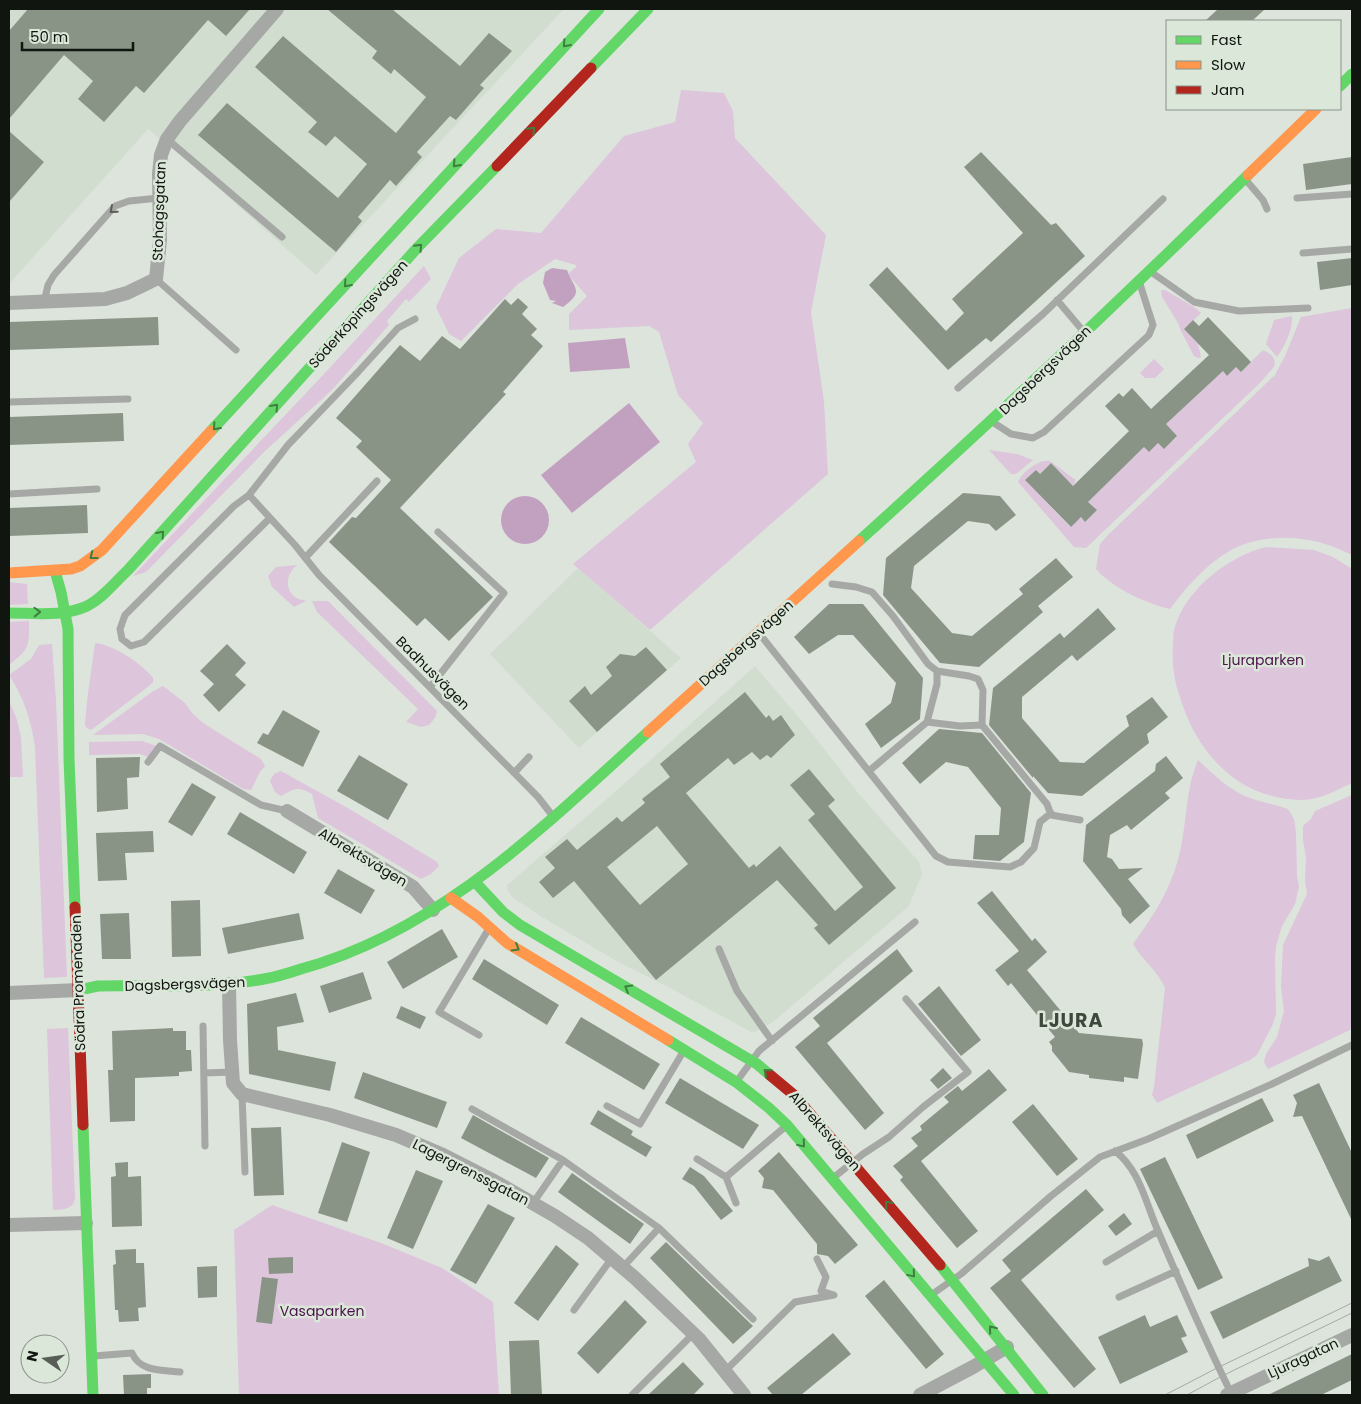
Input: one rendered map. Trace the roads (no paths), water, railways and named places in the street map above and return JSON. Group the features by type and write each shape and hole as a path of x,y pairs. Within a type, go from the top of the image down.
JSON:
{"main road":[{"name":"Söderköpingsvägen","path":"9,573 71,569 80,566 115,538 599,9"},
{"name":"Söderköpingsvägen","path":"9,613 80,609 93,602 128,570 418,247 648,9"},
{"path":"1341,85 1352,74"},
{"name":"Dagsbergsvägen","path":"79,990 98,986 229,984 266,979 320,964 390,935 433,910 475,882 554,817 991,422 1139,282 1315,110"},
{"name":"Södra Promenaden","path":"56,571 68,629 67,718 79,990 93,1395"},
{"name":"Albrektsvägen","path":"475,882 503,912 520,925 751,1060 794,1094 953,1280 1043,1395"},
{"name":"Albrektsvägen","path":"451,898 478,917 507,943 684,1049 736,1082 769,1108 787,1126 1014,1395"}],"street":[{"name":"Stohagsgatan","path":"9,304 105,298 126,293 156,279 160,240 161,155 167,139 180,121 277,9"},
{"name":"Albrektsvägen","path":"287,811 413,887 433,910"},
{"path":"229,984 233,1083 242,1094"},
{"path":"9,993 79,990"},
{"name":"Lagergrenssgatan","path":"242,1094 330,1115 396,1136 443,1155 533,1203 588,1238 623,1267 693,1334 744,1395"},
{"path":"9,1225 86,1223"},
{"name":"Ljuragatan","path":"1229,1394 1352,1335"},
{"path":"920,1395 985,1361 1007,1347"}],"lane":[{"path":"167,139 282,237"},
{"path":"1245,178 1263,200 1267,209"},
{"path":"1297,198 1352,194"},
{"path":"44,302 48,285 54,275 115,206 129,201 159,198"},
{"path":"958,388 1057,300 1163,199"},
{"path":"1302,253 1352,249"},
{"path":"1150,270 1194,302 1239,311 1308,308"},
{"path":"156,279 236,350"},
{"path":"991,422 1011,434 1033,438 1044,432 1149,335 1153,324 1139,282"},
{"path":"1057,300 1085,333"},
{"path":"270,518 144,642 131,646 122,639 120,629 125,616 234,506 248,495 288,445 398,328 415,319"},
{"path":"9,402 128,399"},
{"path":"305,558 377,481"},
{"path":"9,494 97,489"},
{"name":"Badhusvägen","path":"248,495 295,545 319,575 538,797 554,817"},
{"path":"430,687 504,593 438,532"},
{"path":"832,584 856,587 872,592 893,616 928,664 936,671 978,679 984,690 982,725 1047,804 1052,815 1080,820"},
{"path":"758,633 936,856 948,862 1010,867 1021,862 1034,848 1040,822 1051,813"},
{"path":"869,771 927,722 937,684 936,671"},
{"path":"927,722 960,726 982,725"},
{"path":"148,762 160,746 262,805 287,811"},
{"path":"514,773 529,757"},
{"path":"736,1082 751,1060 772,1041 915,922"},
{"path":"479,1035 439,1012 489,928"},
{"path":"719,949 737,991 772,1041"},
{"path":"832,1179 863,1154 890,1137 923,1107 968,1072 906,999"},
{"path":"203,1026 204,1146"},
{"path":"930,1295 953,1280 1050,1196 1100,1158 1148,1139 1272,1084 1352,1044"},
{"path":"607,1106 640,1124 684,1049"},
{"path":"204,1073 232,1072"},
{"path":"242,1094 245,1172"},
{"path":"472,1109 563,1160 659,1228 753,1319"},
{"path":"726,1177 787,1126"},
{"path":"1115,1151 1122,1156 1133,1170 1229,1394"},
{"path":"533,1203 563,1160"},
{"path":"697,1160 726,1177 736,1203"},
{"path":"623,1267 659,1228"},
{"path":"1106,1262 1158,1231"},
{"path":"574,1310 612,1258"},
{"path":"724,1372 795,1302 834,1295 820,1291 826,1277 816,1259"},
{"path":"1119,1297 1176,1271"},
{"path":"632,1395 693,1334"},
{"path":"91,1357 132,1353 135,1361 142,1367 180,1372"}],"tram line":[{"path":"1165,1395 1352,1303"},
{"path":"1187,1395 1352,1313"}],"district":[{"name":"LJURA","path":"1071,1020"}],"park label":[{"name":"Ljuraparken","path":"1263,660"},
{"name":"Vasaparken","path":"322,1311"}]}
